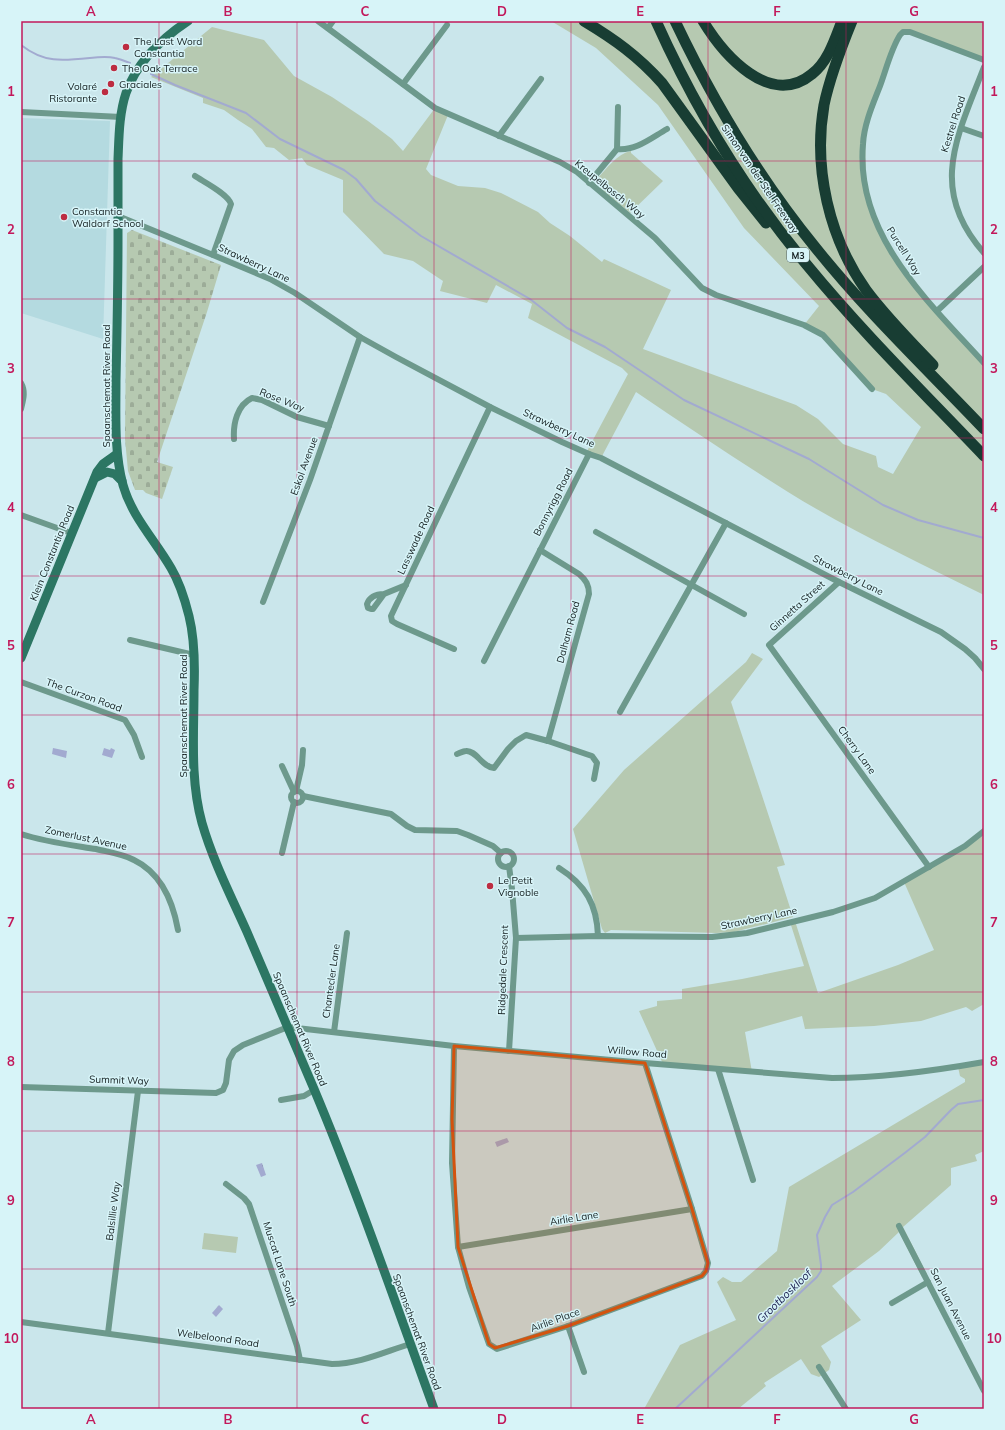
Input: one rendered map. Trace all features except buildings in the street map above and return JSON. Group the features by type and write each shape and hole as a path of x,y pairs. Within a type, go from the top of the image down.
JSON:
{"highway":[{"path":"584,21 627,49 649,68 662,83 747,199 792,252 807,265"},
{"name":"Simon van der Stel Freeway","path":"656,21 674,60 722,146 756,197 807,265 874,341 984,456"},
{"name":"Simon van der Stel Freeway","path":"676,21 687,46 723,112 758,168 794,221 815,248 856,295 984,429"},
{"path":"703,21 720,46 740,66 759,79 771,84 785,85 794,84 804,79 821,66 842,21"},
{"path":"852,21 834,66 824,103 821,131 823,176 827,202 836,232 847,258 866,290 984,423"}],"main road":[{"name":"Spaanschemat River Road","path":"188,21 156,45 143,61 128,88 123,103 121,116 119,141 116,421 118,459 122,482 136,516 169,564 179,585 192,627 194,655 194,774 197,800 202,823 214,857 333,1134 434,1409"},
{"name":"Klein Constantia Road","path":"21,658 94,478 102,464 118,459"},
{"path":"94,478 107,472 114,474 122,482"}],"street":[{"name":"Kreupelbosch Way","path":"318,21 435,108 577,172 655,238 702,288 712,294 816,330 823,335 872,390"},
{"path":"328,28 333,21"},
{"path":"403,84 447,25"},
{"name":"Purcell Way","path":"984,60 910,32 906,31 900,35 869,115 863,143 862,167 868,197 886,245 910,280 984,363"},
{"name":"Kestrel Road","path":"984,67 961,128 953,156 952,168 956,206 963,224 973,240 984,253"},
{"path":"499,136 541,79"},
{"path":"590,183 617,149 618,107"},
{"path":"21,112 121,116"},
{"path":"961,128 984,136"},
{"path":"617,149 625,150 636,147 667,129"},
{"path":"195,176 223,194 231,204 213,254"},
{"name":"Strawberry Lane","path":"118,216 213,254 270,279 295,293 360,337 490,407 589,454 601,458 839,582 941,632 965,648 984,669"},
{"path":"937,311 984,267"},
{"name":"Eskol Avenue","path":"263,602 310,480 360,337"},
{"path":"21,383 24,390 24,398 21,409"},
{"name":"Rose Way","path":"234,439 233,427 238,413 244,402 252,398 262,400 297,417 329,426"},
{"name":"Lasswade Road","path":"454,649 397,624 392,620 392,613 490,407"},
{"name":"Bonnyrigg Road","path":"484,662 589,454"},
{"path":"21,515 71,533"},
{"path":"620,712 726,523"},
{"path":"596,532 744,614"},
{"name":"Dalham Road","path":"540,550 579,574 585,579 589,588 589,594 548,741"},
{"name":"Ginnetta Street","path":"769,645 839,582"},
{"path":"384,594 406,585"},
{"path":"130,640 194,655"},
{"name":"Cherry Lane","path":"769,645 929,867"},
{"name":"The Curzon Road","path":"21,682 125,720 134,735 142,757"},
{"path":"457,754 470,751 488,766 494,768 508,749 524,736 548,741 592,756 597,764 594,779"},
{"path":"282,853 294,802 291,796 295,792 304,750"},
{"path":"282,766 295,792"},
{"name":"Ridgedale Crescent","path":"295,792 300,792 303,796 391,814 415,830 457,831 480,839 500,851 508,851 512,854 513,862 508,866 502,865 499,862 498,857 500,851"},
{"path":"294,802 301,802 303,796"},
{"name":"Strawberry Lane","path":"516,938 598,936 712,937 747,932 858,904 875,898 965,846 984,831"},
{"name":"Zomerlust Avenue","path":"21,834 49,841 116,853 134,860 150,871 166,892 173,908 178,930"},
{"name":"Ridgedale Crescent","path":"508,866 512,889 516,938 509,1051"},
{"path":"559,868 572,876 587,893 596,919 598,936"},
{"name":"Chantecler Lane","path":"334,1032 347,933"},
{"name":"Willow Road","path":"288,1028 454,1046 793,1076 856,1078 931,1071 984,1062"},
{"name":"Summit Way","path":"21,1087 216,1093 223,1090 226,1083 229,1060 234,1051 243,1045 288,1028"},
{"name":"Airlie Place","path":"454,1046 452,1163 458,1248 469,1287 489,1344 492,1347 501,1349 568,1326 702,1276 708,1268 708,1263 692,1209 645,1063"},
{"path":"718,1069 753,1180"},
{"path":"281,1100 304,1096 314,1090"},
{"name":"Balsillie Way","path":"108,1333 138,1091"},
{"name":"Muscat Lane South","path":"226,1184 244,1198 249,1204 297,1346 300,1360"},
{"name":"Airlie Lane","path":"458,1248 692,1209"},
{"name":"San Juan Avenue","path":"899,1226 984,1391"},
{"path":"892,1303 928,1282"},
{"name":"Welbeloond Road","path":"21,1322 322,1363 342,1364 356,1362 410,1344"},
{"path":"568,1326 584,1372"},
{"path":"819,1367 846,1409"}],"highlighted area":[{"path":"454,1046 645,1063 708,1263 706,1271 702,1276 568,1326 495,1348 489,1344 458,1247 452,1119"}],"shaded area":[{"name":"Constantia Waldorf School","path":"21,118 110,121 103,339 21,313"}],"green space":[{"path":"551,21 984,21 984,60 910,32 900,35 865,129 866,192 894,258 984,363 984,595 885,546 788,492 636,392 601,458 586,453 628,374 622,368 528,318 532,304 496,285 487,303 440,291 443,281 413,261 384,254 343,212 343,180 307,165 302,158 289,160 274,148 266,147 252,129 224,110 203,103 203,98 151,77 212,27 264,40 294,76 332,97 368,121 392,139 403,151 435,108 448,115 426,169 431,175 458,186 485,188 501,193 538,212 550,223 570,236 602,262 604,259 671,290 643,349 796,405 818,419 843,444 876,456 878,467 893,474 921,427 886,394 872,389 823,335 804,325 819,306 744,228 658,105 596,48"},
{"path":"631,151 631,153 663,181 630,213 600,188 598,178 617,158"},
{"path":"132,230 221,265 207,312 157,462 173,467 162,499 146,493 143,490 135,490 128,471 125,439 127,233"},
{"path":"752,653 763,659 731,702 785,865 777,867 793,917 734,932 716,933 611,930 605,933 602,929 573,829 624,770 746,662"},
{"path":"984,831 984,1004 972,1011 966,1007 921,1021 874,1026 805,1029 802,1016 745,1032 752,1072 663,1064 639,1011 657,1006 657,1001 682,999 682,989 742,979 804,966 790,922 795,921 818,993 898,965 934,950 904,882"},
{"path":"984,1062 984,1151 975,1155 977,1161 951,1168 951,1185 903,1227 927,1274 922,1277 899,1232 879,1251 832,1286 861,1320 821,1346 831,1362 829,1370 819,1377 811,1374 801,1359 764,1383 766,1386 738,1409 644,1409 680,1345 736,1320 717,1282 723,1277 732,1282 741,1282 777,1251 789,1187 965,1082 965,1079 960,1076 958,1067"},
{"path":"204,1233 238,1237 236,1253 202,1249"}],"water":[{"path":"53,748 67,751 66,758 52,754"},
{"path":"104,748 110,750 111,748 115,750 112,758 102,755"},
{"path":"507,1138 509,1142 497,1147 495,1142"},
{"path":"262,1163 266,1175 261,1177 256,1165"},
{"path":"219,1305 223,1309 216,1317 212,1313"}],"waterway":[{"path":"21,45 29,51 46,58 71,60 112,57 130,63"},
{"path":"151,74 246,113 280,139 344,170 356,179 375,201 421,236 530,299 567,328 605,347 684,400 809,459 883,505 918,520 984,538"},
{"name":"Grootboskloof","path":"675,1409 817,1277 821,1271 817,1235 832,1205 853,1192 925,1137 958,1104 984,1100"}],"place":[{"name":"The Last Word Constantia","path":"126,47"},
{"name":"The Oak Terrace","path":"114,68"},
{"name":"Graciales","path":"111,84"},
{"name":"Volaré Ristorante","path":"105,92"},
{"name":"Constantia Waldorf School","path":"64,217"},
{"name":"Le Petit Vignoble","path":"490,886"}]}
